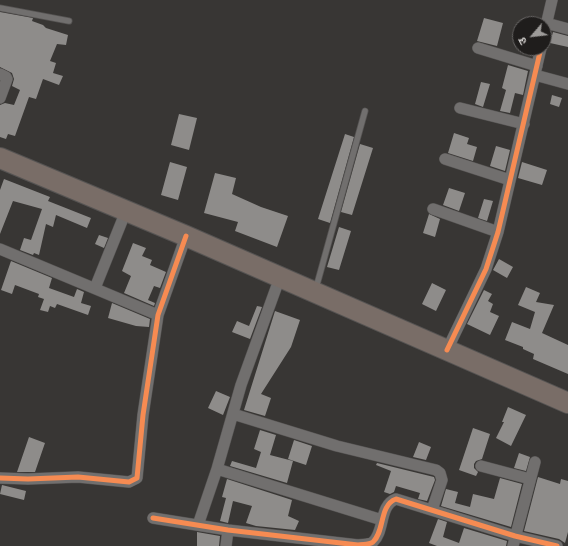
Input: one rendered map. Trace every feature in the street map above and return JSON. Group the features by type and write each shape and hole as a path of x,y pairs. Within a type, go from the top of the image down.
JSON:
{"highway":[{"path":"0,158 186,236 568,403"}],"street":[{"path":"548,16 552,0"},
{"path":"552,28 568,29"},
{"path":"478,48 568,84"},
{"path":"447,350 486,269 498,232 539,56"},
{"path":"0,74 6,77 6,79 0,98"},
{"path":"460,108 524,124"},
{"path":"445,159 510,180"},
{"path":"432,209 498,232"},
{"path":"95,288 126,211"},
{"path":"0,478 28,480 78,477 129,482 137,478 143,415 158,315 186,236"},
{"path":"0,249 158,315"},
{"path":"198,525 217,469 241,385 280,277"},
{"path":"233,414 337,446 436,470 440,473 442,480 432,510"},
{"path":"514,541 535,462"},
{"path":"481,466 530,479"},
{"path":"217,469 382,520"},
{"path":"154,518 228,530 358,545 373,542 388,504 396,499 432,510 514,541 557,546"},
{"path":"226,546 228,530"}],"lane":[{"path":"0,8 69,21"},
{"path":"314,292 365,110"}],"building":[{"path":"0,12 33,18 32,21 43,25 46,28 68,35 66,45 57,44 50,61 56,63 53,73 63,76 59,85 43,79 36,99 29,97 15,136 8,134 6,139 0,137 0,105 5,103 14,105 20,90 12,86 14,79 12,73 0,67"},
{"path":"484,18 503,23 497,46 477,41"},
{"path":"553,32 568,36 568,47 552,43"},
{"path":"508,65 528,71 523,95 515,93 510,113 500,111 506,90 502,88"},
{"path":"481,82 490,84 483,107 475,104"},
{"path":"552,95 562,98 559,107 550,104"},
{"path":"179,114 197,118 189,150 171,145"},
{"path":"454,133 469,138 467,144 477,147 473,161 448,153"},
{"path":"345,134 354,137 330,223 318,219"},
{"path":"360,144 373,148 352,215 341,212"},
{"path":"496,146 510,150 505,171 490,166"},
{"path":"170,162 187,167 178,200 161,195"},
{"path":"522,162 547,170 542,185 518,178"},
{"path":"215,173 236,178 232,194 261,207 288,216 277,247 235,231 238,222 204,213"},
{"path":"4,179 50,197 48,201 91,218 87,228 56,215 53,227 46,224 39,255 34,253 33,255 20,250 24,238 31,240 42,209 13,201 0,234 0,190"},
{"path":"449,188 465,193 459,211 443,205"},
{"path":"484,199 493,201 487,221 478,218"},
{"path":"429,214 440,219 435,237 423,233"},
{"path":"339,227 351,231 339,270 327,267"},
{"path":"99,235 108,238 104,248 95,244"},
{"path":"133,243 146,248 142,256 152,260 150,265 166,272 160,288 154,286 148,300 155,303 154,306 124,293 131,276 122,271"},
{"path":"499,259 513,267 507,278 493,270"},
{"path":"11,261 52,278 49,288 74,297 77,289 84,292 81,303 91,306 88,315 57,304 55,308 50,306 48,312 40,310 44,299 38,297 39,294 15,285 12,294 1,290"},
{"path":"432,283 446,290 436,311 422,304"},
{"path":"526,287 540,293 536,302 554,305 542,333 568,345 568,374 533,359 534,354 523,349 523,347 505,340 512,322 530,329 535,312 518,305"},
{"path":"484,290 492,294 488,301 493,304 490,312 499,316 490,335 467,324"},
{"path":"112,303 150,319 149,327 136,326 108,318"},
{"path":"257,306 262,307 250,339 232,332 237,321 249,326"},
{"path":"275,311 300,320 291,347 261,394 271,398 265,416 244,410"},
{"path":"216,391 230,397 223,415 208,408"},
{"path":"508,407 526,415 511,446 496,438 504,422 502,422"},
{"path":"473,428 490,434 482,459 476,461 474,464 474,468 478,472 476,476 459,470"},
{"path":"260,430 276,435 270,455 293,461 287,483 230,466 232,461 256,468 261,452 254,449"},
{"path":"29,437 45,443 35,472 17,472"},
{"path":"294,440 312,446 306,465 288,459"},
{"path":"419,442 431,447 426,460 413,457"},
{"path":"519,453 530,457 526,471 514,468"},
{"path":"377,463 434,477 435,480 427,501 418,499 420,493 396,486 394,492 390,494 384,492 391,471 376,465"},
{"path":"538,477 560,484 561,479 568,481 568,532 565,543 559,539 524,531"},
{"path":"500,478 522,484 511,527 441,506 446,489 458,492 455,503 470,507 473,494 494,499"},
{"path":"227,479 292,500 288,516 299,521 295,530 256,526 246,523 252,506 233,501 228,523 220,521 226,498 222,497"},
{"path":"2,485 26,491 24,500 0,494"},
{"path":"438,519 447,522 443,537 459,543 464,528 507,541 506,546 437,546 429,543"},
{"path":"197,532 220,536 219,546 197,546"}],"cycle path":[{"path":"447,350 486,269 498,232 539,56"},
{"path":"0,478 28,479 78,477 129,482 137,478 143,415 158,315 186,236"},
{"path":"153,518 228,530 358,545 373,542 377,537 384,512 391,502 396,499 515,536 557,546"}]}
